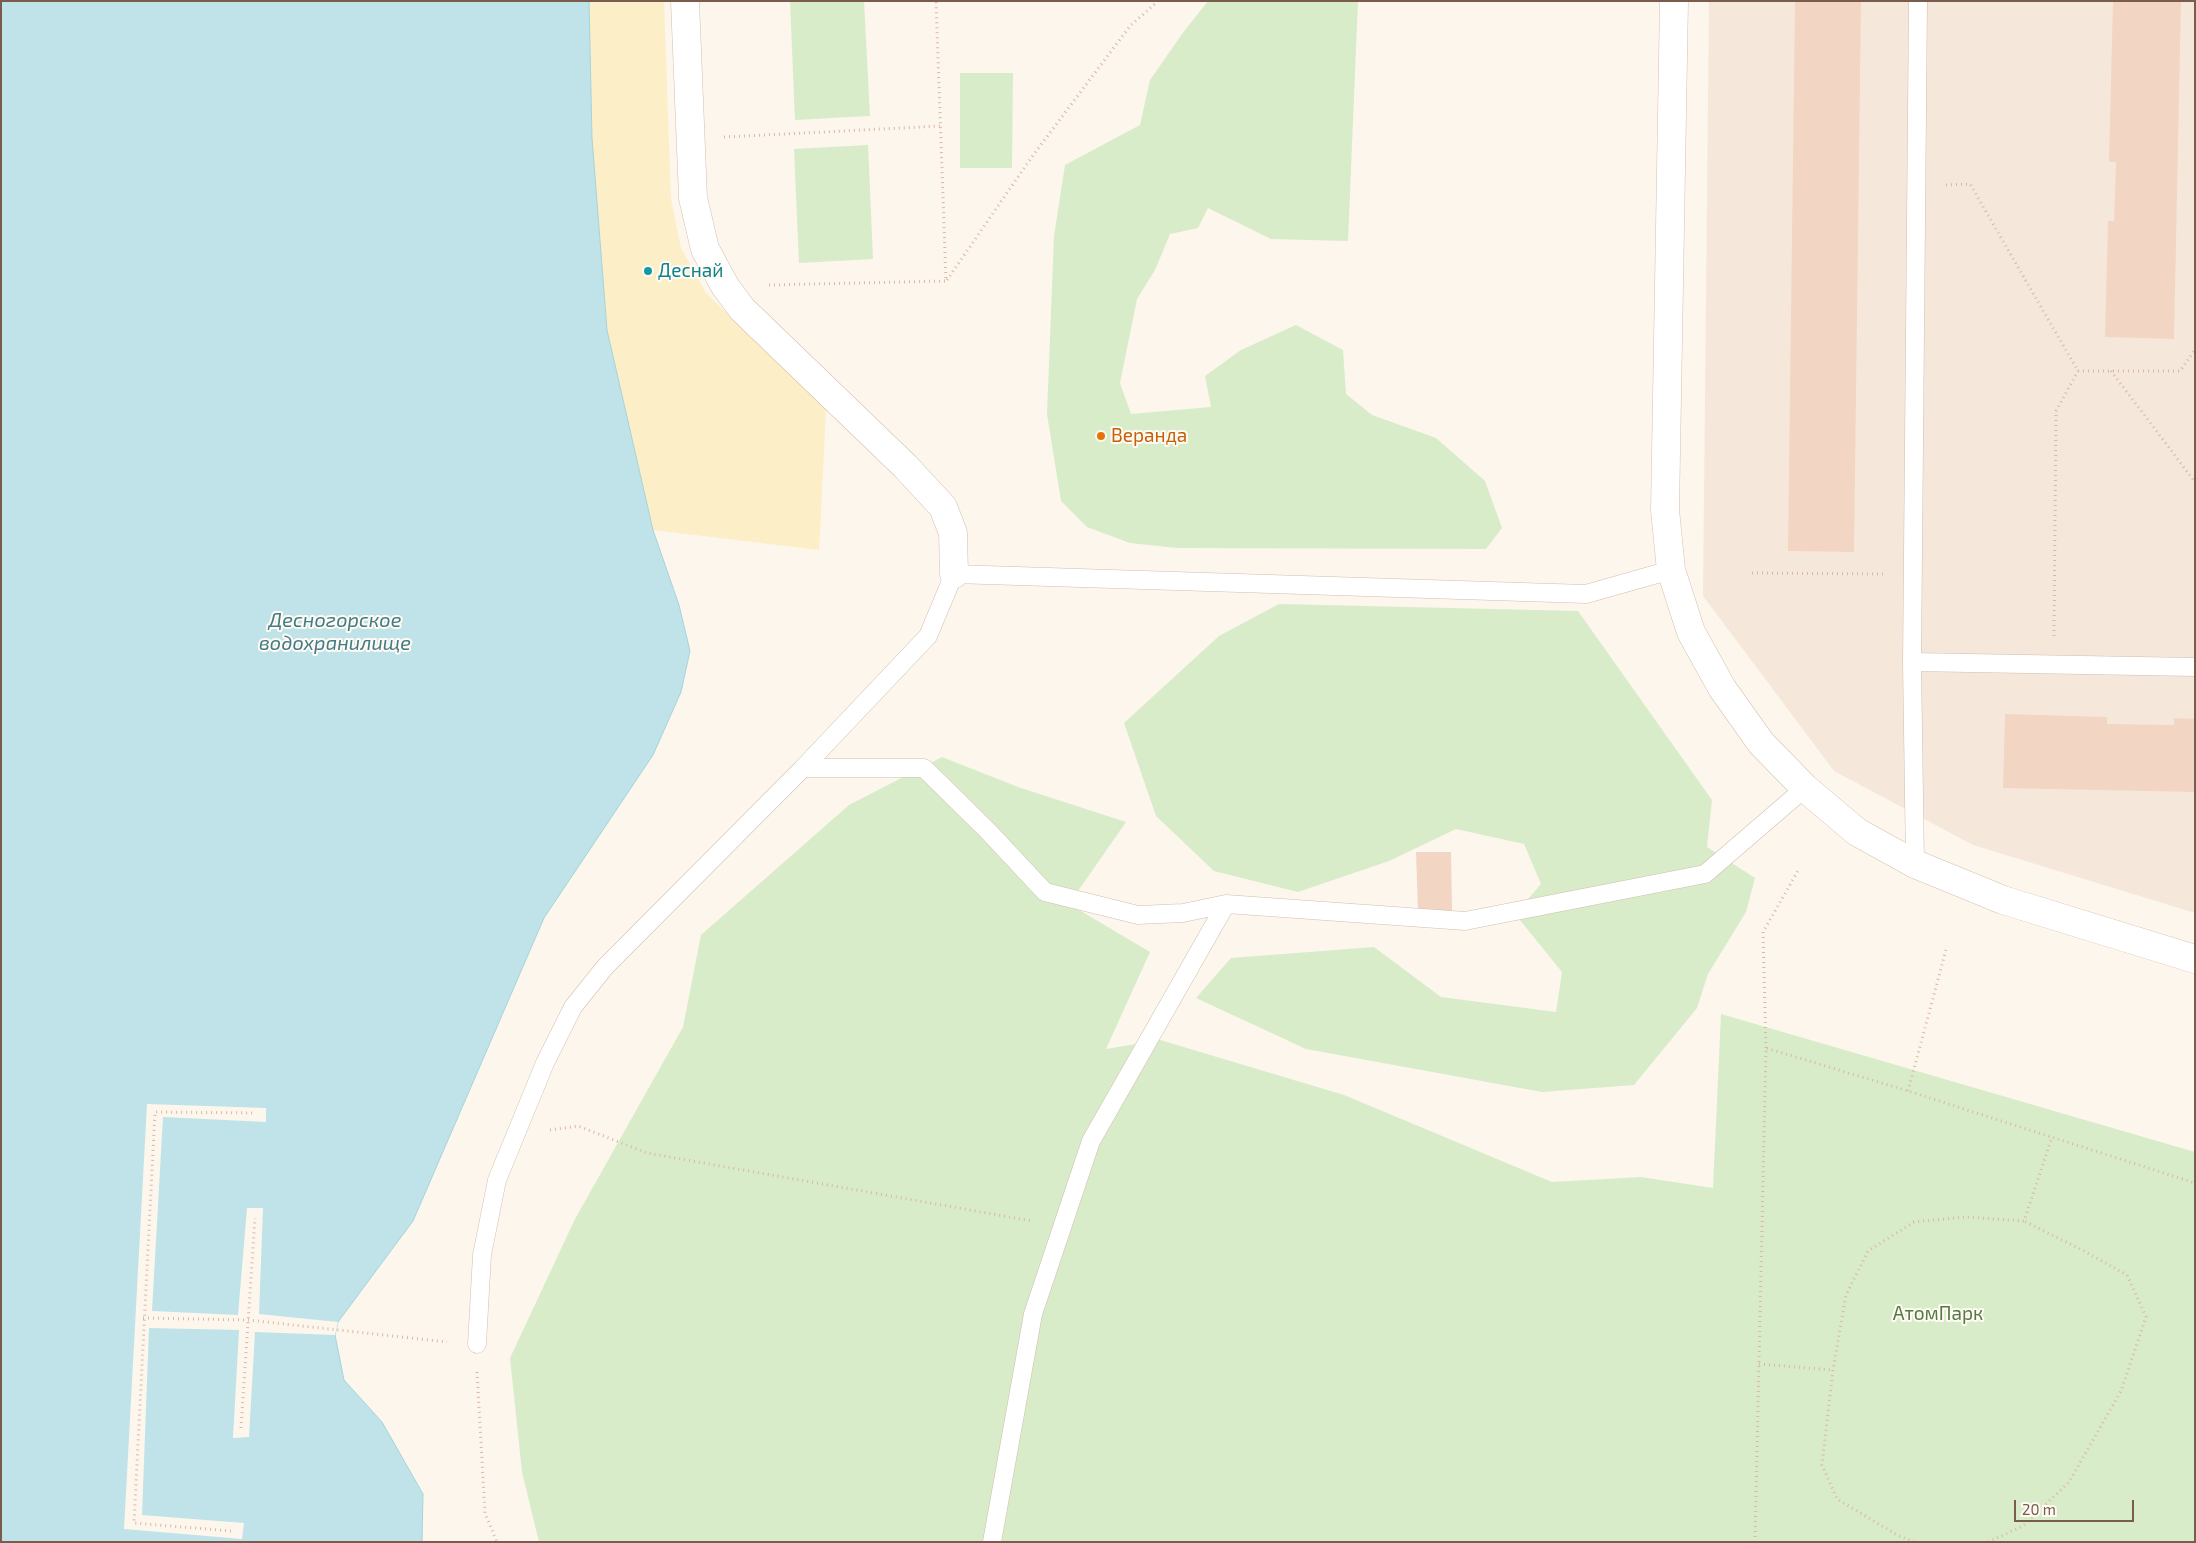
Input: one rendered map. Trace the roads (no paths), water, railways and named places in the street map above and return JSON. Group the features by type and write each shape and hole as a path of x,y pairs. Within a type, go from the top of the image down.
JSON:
{"street":[{"path":"685,1 692,198 705,249 724,286 742,308 905,466 943,507 953,533 954,574"},
{"path":"1674,1 1665,510 1671,570 1692,632 1722,688 1762,743 1805,788 1857,832 1915,864 2003,900 2195,959"}],"lane":[{"path":"1915,864 1912,662 1918,1"},
{"path":"476,1344 482,1255 497,1180 545,1063 572,1008 605,967 803,768 928,636 954,574 1586,594 1671,570"},
{"path":"1912,662 2195,667"},
{"path":"803,768 924,768 1046,892 1138,915 1183,913 1226,904 1465,921 1705,874 1805,788"},
{"path":"992,1542 1033,1314 1091,1140 1226,904"}],"water":[{"name":"Десногорское водохранилище","path":"1,1 589,1 592,138 607,330 653,530 679,605 690,651 681,692 653,755 544,918 413,1221 338,1322 335,1335 344,1380 382,1422 423,1494 422,1542 1,1542"}],"place":[{"name":"Деснай","path":"648,271"},
{"name":"Веранда","path":"1101,436"}],"park label":[{"name":"АтомПарк","path":"1938,1314"}]}
